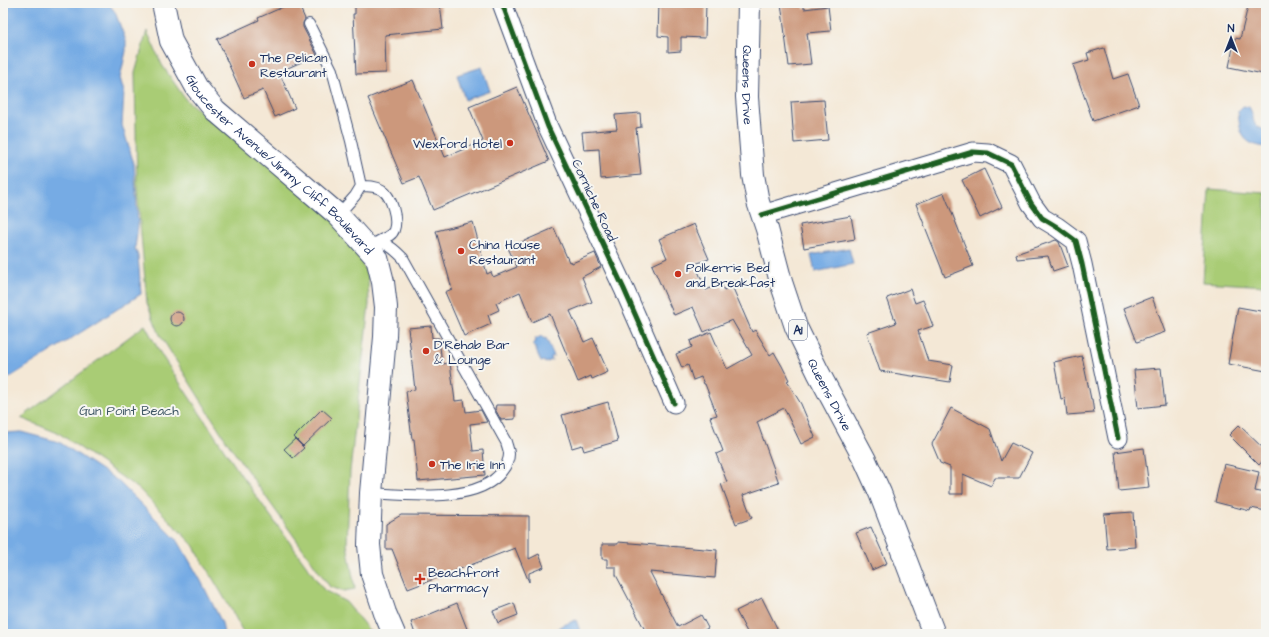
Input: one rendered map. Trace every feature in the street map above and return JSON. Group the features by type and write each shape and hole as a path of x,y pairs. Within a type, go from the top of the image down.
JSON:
{"main road":[{"name":"Gloucester Avenue/Jimmy Cliff Boulevard","path":"163,3 172,41 187,72 201,94 231,125 372,242 384,282 386,307 385,337 371,493 369,545 372,574 384,613 394,634"},
{"name":"Queens Drive","path":"749,3 746,97 753,175 758,202 781,282 796,327 865,460 880,493 934,634"}],"street":[{"name":"Corniche Road","path":"502,3 548,127 624,289 674,403"},
{"path":"762,214 973,152 988,153 1011,164 1031,203 1042,218 1076,241 1118,438"}],"lane":[{"path":"309,24 332,70 351,141 361,186 355,196 338,215"},
{"path":"361,186 375,186 383,190 393,204 395,219 394,230 390,235 372,242"},
{"path":"371,493 436,496 464,492 492,481 504,468 508,461 509,454 506,442 403,258 392,246 372,242"}],"green space":[{"path":"147,31 162,65 186,100 335,218 352,241 368,276 369,304 350,471 347,544 355,589 343,591 330,587 229,445 160,335 147,303 137,189 135,73"},
{"path":"1209,189 1266,193 1266,286 1203,282"},
{"name":"Gun Point Beach","path":"145,325 162,356 241,475 324,590 346,602 372,634 244,634 193,545 139,489 60,434 21,418"}],"water":[{"path":"3,3 108,3 115,12 126,41 126,51 120,78 124,92 122,125 134,164 138,225 135,248 138,256 141,294 3,382"},
{"path":"482,67 490,91 465,100 457,75"},
{"path":"1243,106 1249,107 1255,124 1266,130 1266,147 1251,143 1243,136 1238,111"},
{"path":"849,248 853,264 815,272 811,255"},
{"path":"542,336 544,339 546,338 554,356 551,357 552,360 545,363 544,361 541,362 533,343 536,342 535,339"},
{"path":"21,432 59,442 118,481 178,541 201,581 222,623 224,634 3,634 3,433"},
{"path":"576,620 581,634 562,634 559,627"}],"pier":[{"path":"139,297 140,299 3,384 3,382"}],"building":[{"path":"292,3 298,3 305,19 303,27 317,55 279,72 295,108 275,117 263,90 244,98 217,39"},
{"path":"355,3 440,3 443,29 385,35 386,73 356,74 353,14 355,14"},
{"path":"659,3 706,3 705,38 681,37 681,51 668,52 668,37 658,36"},
{"path":"781,3 804,3 804,9 828,6 831,31 807,33 811,64 789,66"},
{"path":"1253,3 1266,3 1266,57 1263,74 1229,67 1235,38 1240,39 1248,6 1253,7"},
{"path":"1104,48 1113,79 1128,74 1139,105 1093,121 1073,65 1089,60 1087,53"},
{"name":"Wexford Hotel","path":"413,80 445,157 483,141 469,107 517,87 549,161 433,210 419,177 404,183 368,98"},
{"path":"824,100 828,140 794,143 791,102"},
{"path":"640,113 641,127 636,128 641,175 601,179 599,149 584,150 582,132 617,129 615,115"},
{"path":"984,169 1002,207 980,218 962,180"},
{"path":"944,193 973,266 945,277 916,204"},
{"path":"851,216 855,239 804,248 800,225"},
{"path":"473,222 487,274 491,272 493,277 517,267 508,248 554,228 569,262 571,261 572,263 595,253 601,267 582,277 592,302 570,311 584,342 593,338 608,372 592,379 591,376 578,382 550,314 532,322 520,292 496,303 499,310 488,315 491,324 464,336 445,292 452,289 436,231"},
{"path":"694,224 709,259 695,264 706,290 721,284 724,290 732,286 752,332 755,330 770,355 774,352 782,366 789,380 787,381 801,404 815,437 801,444 784,408 757,422 779,483 743,495 752,518 736,524 721,484 727,482 716,454 723,451 710,417 717,415 701,377 693,380 688,365 682,368 676,354 692,347 690,341 711,332 727,369 752,355 732,320 704,332 693,307 674,315 652,265 667,258 659,239"},
{"path":"1056,240 1059,242 1068,266 1053,271 1048,256 1017,259 1016,254"},
{"path":"910,289 915,303 923,300 933,326 918,331 928,361 953,365 950,382 880,371 867,333 896,323 887,298"},
{"path":"1152,297 1165,332 1137,342 1124,308"},
{"path":"1238,307 1266,312 1266,371 1228,364"},
{"path":"177,312 182,314 184,319 182,324 177,326 172,324 170,319 172,314"},
{"path":"431,326 432,338 439,338 442,364 450,363 455,401 464,400 466,412 481,410 487,422 470,424 473,451 483,450 485,475 418,481 414,439 412,439 406,391 415,390 408,328"},
{"path":"1082,356 1094,413 1067,415 1065,398 1061,399 1054,362"},
{"path":"1161,368 1165,405 1138,408 1134,370"},
{"path":"608,402 618,441 584,451 582,445 572,448 562,415"},
{"path":"496,405 515,405 515,419 501,420 495,409"},
{"path":"951,408 990,429 1001,461 1011,443 1032,453 1019,478 995,478 991,486 963,474 963,494 950,494 950,467 940,463 932,444"},
{"path":"322,409 332,418 303,446 294,437"},
{"path":"1239,425 1266,451 1266,457 1259,465 1229,435"},
{"path":"295,439 304,448 293,458 284,449"},
{"path":"1144,448 1149,488 1119,491 1115,452"},
{"path":"1224,464 1259,472 1255,491 1266,493 1266,511 1251,508 1250,511 1215,502"},
{"path":"1133,512 1135,547 1107,549 1104,514"},
{"path":"401,515 529,516 529,559 539,554 544,567 529,573 529,582 515,548 408,589 392,549 386,549 386,524"},
{"path":"871,527 887,563 872,570 856,533"},
{"path":"618,542 717,550 715,578 650,572 678,627 701,615 708,628 697,634 647,634 616,575 616,567 607,567 607,559 602,559 602,544 618,544"},
{"path":"762,598 780,634 748,634 736,611"},
{"path":"457,603 469,634 415,634 411,622"},
{"path":"514,603 518,615 498,623 493,611"}],"cycle path":[{"path":"502,3 548,127 624,289 674,403"},
{"path":"762,215 973,152 988,153 1011,164 1031,203 1042,218 1076,241 1118,438"}],"place":[{"name":"The Pelican Restaurant","path":"252,64"},
{"name":"Wexford Hotel","path":"510,143"},
{"name":"China House Restaurant","path":"461,251"},
{"name":"Polkerris Bed and Breakfast","path":"678,274"},
{"name":"D'Rehab Bar & Lounge","path":"426,351"},
{"name":"The Irie Inn","path":"432,464"},
{"name":"Beachfront Pharmacy","path":"420,579"}]}
